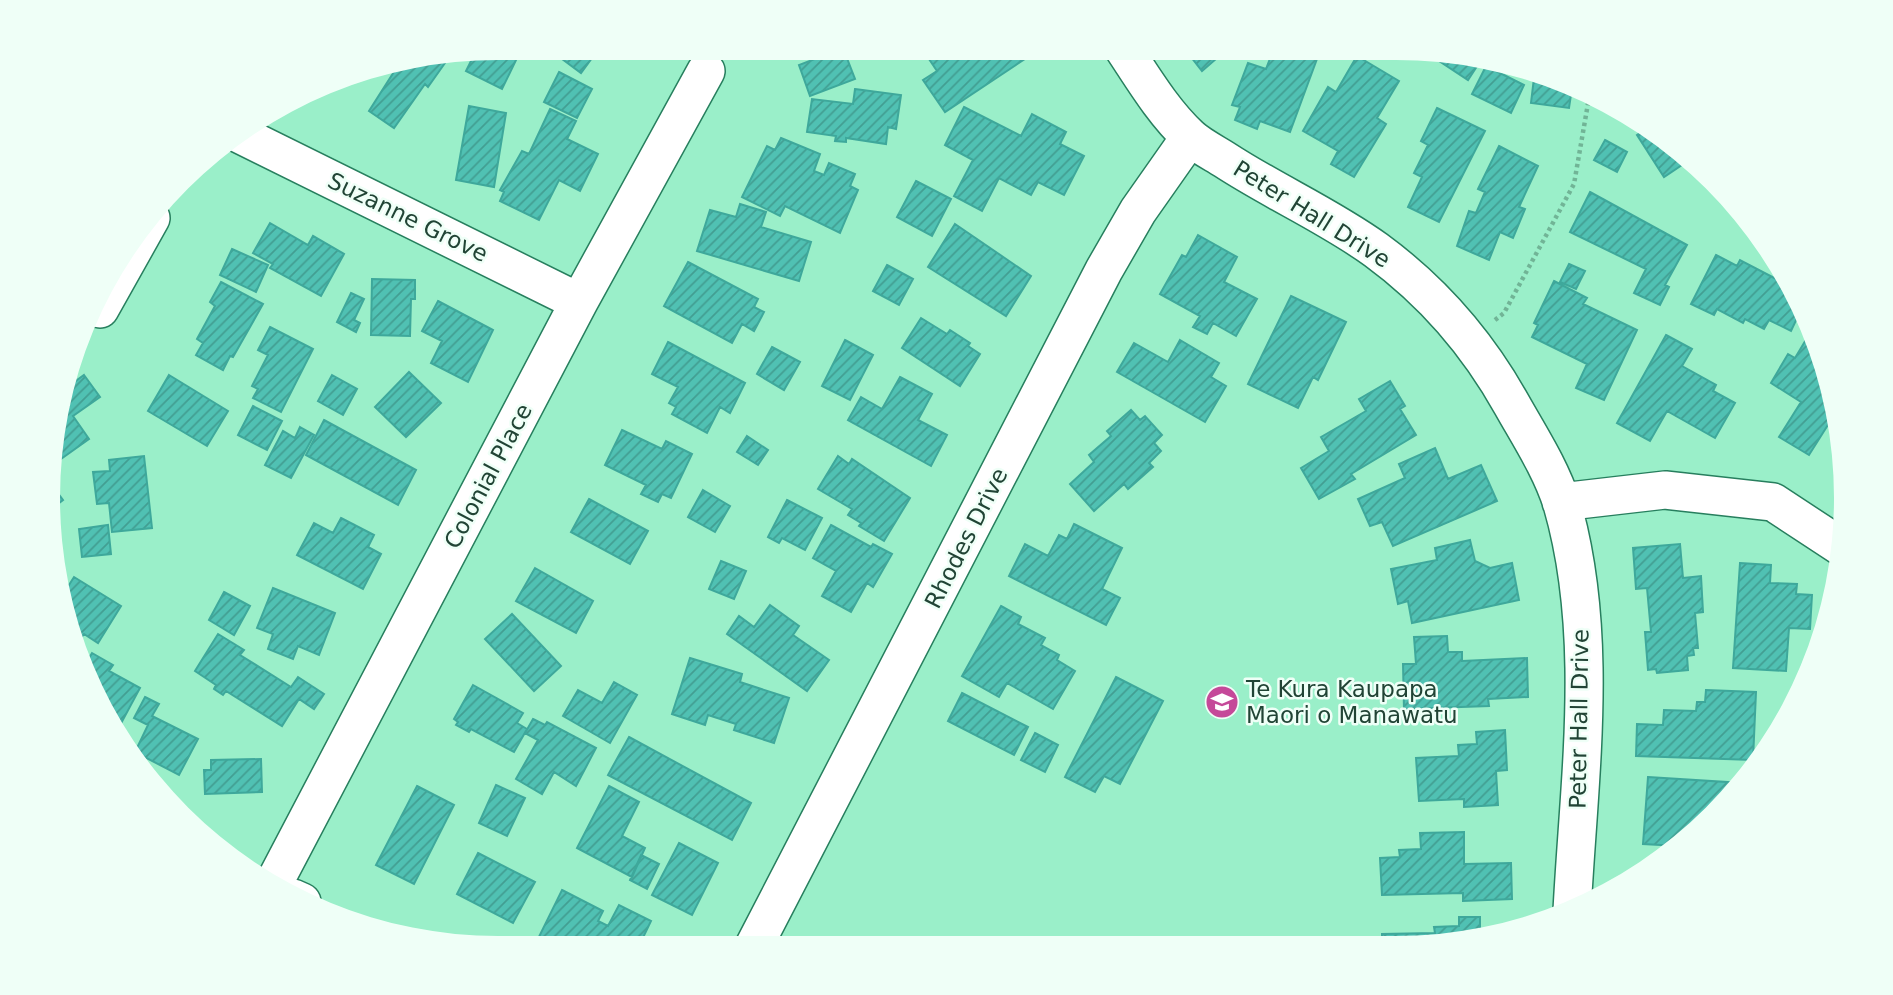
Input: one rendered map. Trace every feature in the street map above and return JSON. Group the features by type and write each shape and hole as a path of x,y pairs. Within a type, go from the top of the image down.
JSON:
{"street":[{"name":"Peter Hall Drive","path":"1131,60 1158,99 1190,137 1256,181 1375,249 1429,295 1469,338 1498,380 1545,464 1561,502 1580,598 1585,670 1573,898"},
{"name":"Colonial Place","path":"277,877 579,302 706,71"},
{"name":"Rhodes Drive","path":"759,936 1104,270 1138,211 1190,137"},
{"name":"Suzanne Grove","path":"247,138 579,302"},
{"path":"1561,502 1665,490 1773,502 1832,540"}],"path":[{"path":"1469,338 1504,313 1574,184 1588,104"}],"building":[{"path":"472,60 516,60 502,89 466,71"},
{"path":"564,60 590,60 581,73"},
{"path":"812,60 848,60 855,79 810,96 799,65"},
{"path":"930,60 1023,60 945,112 923,80 937,71"},
{"path":"1193,60 1215,60 1202,71"},
{"path":"1269,60 1317,60 1290,132 1260,121 1257,129 1235,120 1240,107 1232,105 1248,63 1266,69"},
{"path":"1355,60 1364,60 1399,81 1377,118 1386,124 1354,177 1331,164 1338,151 1303,131 1328,87 1336,92"},
{"path":"1440,62 1476,67 1468,80"},
{"path":"445,63 428,87 425,84 394,128 369,111 394,72"},
{"path":"1485,69 1497,71 1524,85 1511,113 1472,94"},
{"path":"559,72 592,89 577,118 544,102"},
{"path":"1534,82 1571,97 1569,108 1531,103"},
{"path":"855,89 901,95 896,129 888,127 886,144 846,138 846,142 835,141 836,136 807,132 812,99 853,104"},
{"path":"469,106 506,113 494,187 456,180"},
{"path":"964,107 1021,136 1032,114 1066,132 1060,144 1084,156 1064,195 1038,182 1031,195 999,178 982,211 954,196 973,160 945,145"},
{"path":"1437,108 1485,131 1439,222 1408,207 1422,177 1414,173 1428,145 1421,141"},
{"path":"550,109 576,121 567,139 598,154 580,191 559,180 539,220 500,201 504,192 500,190 522,151 529,154"},
{"path":"1639,133 1681,166 1664,177 1637,135"},
{"path":"781,138 820,154 814,171 824,175 829,163 855,174 850,186 858,190 840,233 785,206 780,216 742,197 767,146 775,150"},
{"path":"1605,140 1627,152 1617,172 1594,160"},
{"path":"1499,146 1538,166 1519,207 1525,209 1513,238 1500,232 1489,260 1457,246 1469,211 1476,213 1485,192 1478,189"},
{"path":"916,181 951,199 932,236 897,217"},
{"path":"1590,192 1687,245 1665,285 1669,287 1660,305 1634,293 1646,269 1570,232"},
{"path":"740,204 766,212 761,227 811,242 799,281 697,251 710,210 736,217"},
{"path":"270,223 308,245 313,236 344,254 321,296 270,268 273,264 253,253"},
{"path":"955,224 1031,276 1006,316 928,267"},
{"path":"1198,235 1237,257 1224,282 1257,299 1236,336 1213,323 1207,334 1193,327 1200,316 1160,294 1182,255 1186,257"},
{"path":"232,249 268,265 256,292 220,275"},
{"path":"1716,255 1737,266 1740,260 1774,278 1796,321 1791,331 1769,320 1764,329 1745,319 1743,323 1717,309 1714,315 1691,304"},
{"path":"688,262 758,299 754,307 764,312 754,331 742,324 732,343 664,306"},
{"path":"1569,264 1585,271 1576,289 1560,282"},
{"path":"887,265 913,279 899,305 873,291"},
{"path":"372,279 415,280 415,299 411,299 410,336 371,335"},
{"path":"1554,281 1587,298 1583,304 1637,330 1604,400 1576,388 1587,364 1532,337 1538,325 1534,323"},
{"path":"221,282 263,304 223,370 196,355 203,343 197,339 215,306 210,302"},
{"path":"351,293 364,299 354,320 360,323 356,332 337,322"},
{"path":"1291,296 1346,322 1318,380 1313,377 1298,408 1248,384"},
{"path":"438,301 493,330 468,382 431,363 442,341 422,331"},
{"path":"921,318 947,334 950,330 970,343 968,346 980,354 960,386 902,348"},
{"path":"270,327 313,349 281,412 253,398 258,389 252,386 268,355 258,350"},
{"path":"1666,335 1692,349 1682,366 1716,385 1713,391 1735,403 1715,438 1667,411 1650,441 1617,423"},
{"path":"845,340 873,355 850,400 822,386"},
{"path":"1180,340 1219,363 1211,377 1226,386 1205,422 1117,372 1134,343 1168,362"},
{"path":"668,342 745,383 730,413 720,407 707,433 672,414 676,407 669,403 678,387 652,374"},
{"path":"1805,342 1819,384 1827,426 1809,455 1779,437 1801,402 1771,383 1788,354 1795,358"},
{"path":"772,347 800,362 784,390 757,374"},
{"path":"409,372 441,403 406,437 375,407"},
{"path":"84,375 100,397 73,416 89,439 61,459 63,440 75,382"},
{"path":"169,375 228,411 207,446 148,411"},
{"path":"332,375 357,389 343,415 318,401"},
{"path":"900,377 932,394 918,420 947,435 931,466 848,420 861,397 882,409"},
{"path":"1390,381 1405,406 1400,409 1416,435 1351,474 1355,479 1319,499 1301,468 1329,451 1321,437 1366,411 1359,399"},
{"path":"253,406 282,421 267,450 238,435"},
{"path":"1131,410 1140,420 1145,416 1162,435 1154,443 1161,451 1149,463 1153,467 1128,489 1124,484 1094,511 1070,484 1094,462 1089,455 1111,436 1107,431"},
{"path":"324,420 416,470 398,505 306,455"},
{"path":"300,427 314,435 291,478 265,465 283,431 295,438"},
{"path":"622,430 662,449 666,441 692,454 671,498 662,494 658,502 641,494 646,485 605,465"},
{"path":"747,436 768,450 758,465 737,452"},
{"path":"1435,448 1448,479 1481,465 1497,501 1393,546 1382,522 1370,526 1358,499 1405,478 1399,464"},
{"path":"144,456 152,528 112,532 109,503 97,504 93,472 110,471 109,460"},
{"path":"838,456 849,464 852,459 910,498 884,541 859,526 861,523 848,515 852,509 818,489"},
{"path":"703,490 730,506 715,532 688,517"},
{"path":"589,499 648,531 630,564 571,532"},
{"path":"787,500 822,518 805,550 782,538 779,543 768,537"},
{"path":"341,518 374,535 368,547 381,554 363,589 297,555 314,523 333,533"},
{"path":"1074,524 1122,548 1102,589 1120,598 1106,625 1009,576 1025,544 1048,556 1059,535 1067,539"},
{"path":"108,525 111,554 82,557 79,529"},
{"path":"831,525 871,547 873,544 892,554 873,587 867,583 851,612 822,596 836,571 813,558"},
{"path":"1470,540 1475,561 1490,568 1512,563 1519,600 1412,623 1408,601 1398,604 1391,569 1437,560 1435,548"},
{"path":"1680,544 1683,578 1701,576 1703,612 1695,613 1698,648 1693,648 1694,655 1687,656 1688,670 1657,673 1656,669 1648,670 1645,632 1651,632 1647,588 1636,589 1633,548"},
{"path":"721,561 746,571 734,599 709,589"},
{"path":"1740,563 1771,565 1770,583 1797,584 1796,594 1812,595 1810,629 1789,628 1786,671 1733,668"},
{"path":"535,568 593,601 576,633 516,601"},
{"path":"74,577 121,606 98,643 84,634 82,636 69,586"},
{"path":"273,588 335,613 319,655 298,646 293,659 268,649 273,634 257,628"},
{"path":"224,592 250,606 234,635 209,620"},
{"path":"770,605 799,626 793,635 829,660 807,691 727,634 739,616 754,627"},
{"path":"1001,606 1021,617 1018,624 1045,638 1041,645 1059,655 1057,660 1075,671 1053,709 1007,683 999,697 962,676"},
{"path":"512,614 561,666 534,691 485,639"},
{"path":"218,634 244,650 240,655 291,687 298,677 324,694 314,709 299,699 282,726 226,691 223,695 214,689 216,685 195,671"},
{"path":"1447,636 1448,652 1462,652 1462,661 1527,658 1528,697 1488,699 1489,706 1404,709 1403,664 1416,664 1414,637"},
{"path":"92,653 113,665 109,671 140,688 122,722 105,691 90,657"},
{"path":"690,658 742,674 740,682 789,698 774,743 734,730 736,724 708,715 705,725 672,714"},
{"path":"1116,677 1163,701 1120,784 1104,776 1095,792 1065,777"},
{"path":"614,682 637,695 610,743 563,716 578,690 602,703"},
{"path":"473,685 523,713 517,723 527,729 514,752 471,729 469,732 456,725 458,722 454,719"},
{"path":"1706,690 1756,692 1753,750 1746,760 1636,756 1637,724 1663,725 1664,710 1696,711 1697,702 1705,702"},
{"path":"962,693 1028,727 1014,755 948,721"},
{"path":"145,697 159,704 152,716 198,739 179,775 145,757 137,747 148,725 134,718"},
{"path":"533,719 545,725 547,722 596,748 576,786 554,772 542,794 516,779 538,740 525,733"},
{"path":"1505,730 1507,770 1496,771 1498,805 1464,807 1464,799 1419,801 1416,758 1459,756 1458,745 1477,744 1476,732"},
{"path":"1035,733 1058,745 1045,772 1021,760"},
{"path":"629,737 751,803 732,840 608,775"},
{"path":"261,759 262,792 205,794 204,770 211,770 211,760"},
{"path":"1648,777 1728,782 1684,827 1662,845 1643,844"},
{"path":"496,785 525,798 507,836 479,823"},
{"path":"417,786 454,805 414,884 376,865"},
{"path":"609,786 639,802 622,836 645,848 632,877 577,848"},
{"path":"1464,832 1464,864 1511,863 1512,899 1463,901 1463,893 1382,895 1380,858 1400,857 1399,850 1421,849 1420,833"},
{"path":"679,843 718,863 692,915 652,895"},
{"path":"478,853 535,882 513,923 457,894"},
{"path":"641,855 659,864 647,889 630,880"},
{"path":"562,890 603,911 598,921 608,926 619,905 651,921 644,936 539,936"},
{"path":"1459,917 1480,917 1480,927 1424,935 1382,936 1435,933 1434,927 1459,926"}],"place":[{"name":"Te Kura Kaupapa Maori o Manawatu","path":"1222,702"}]}
